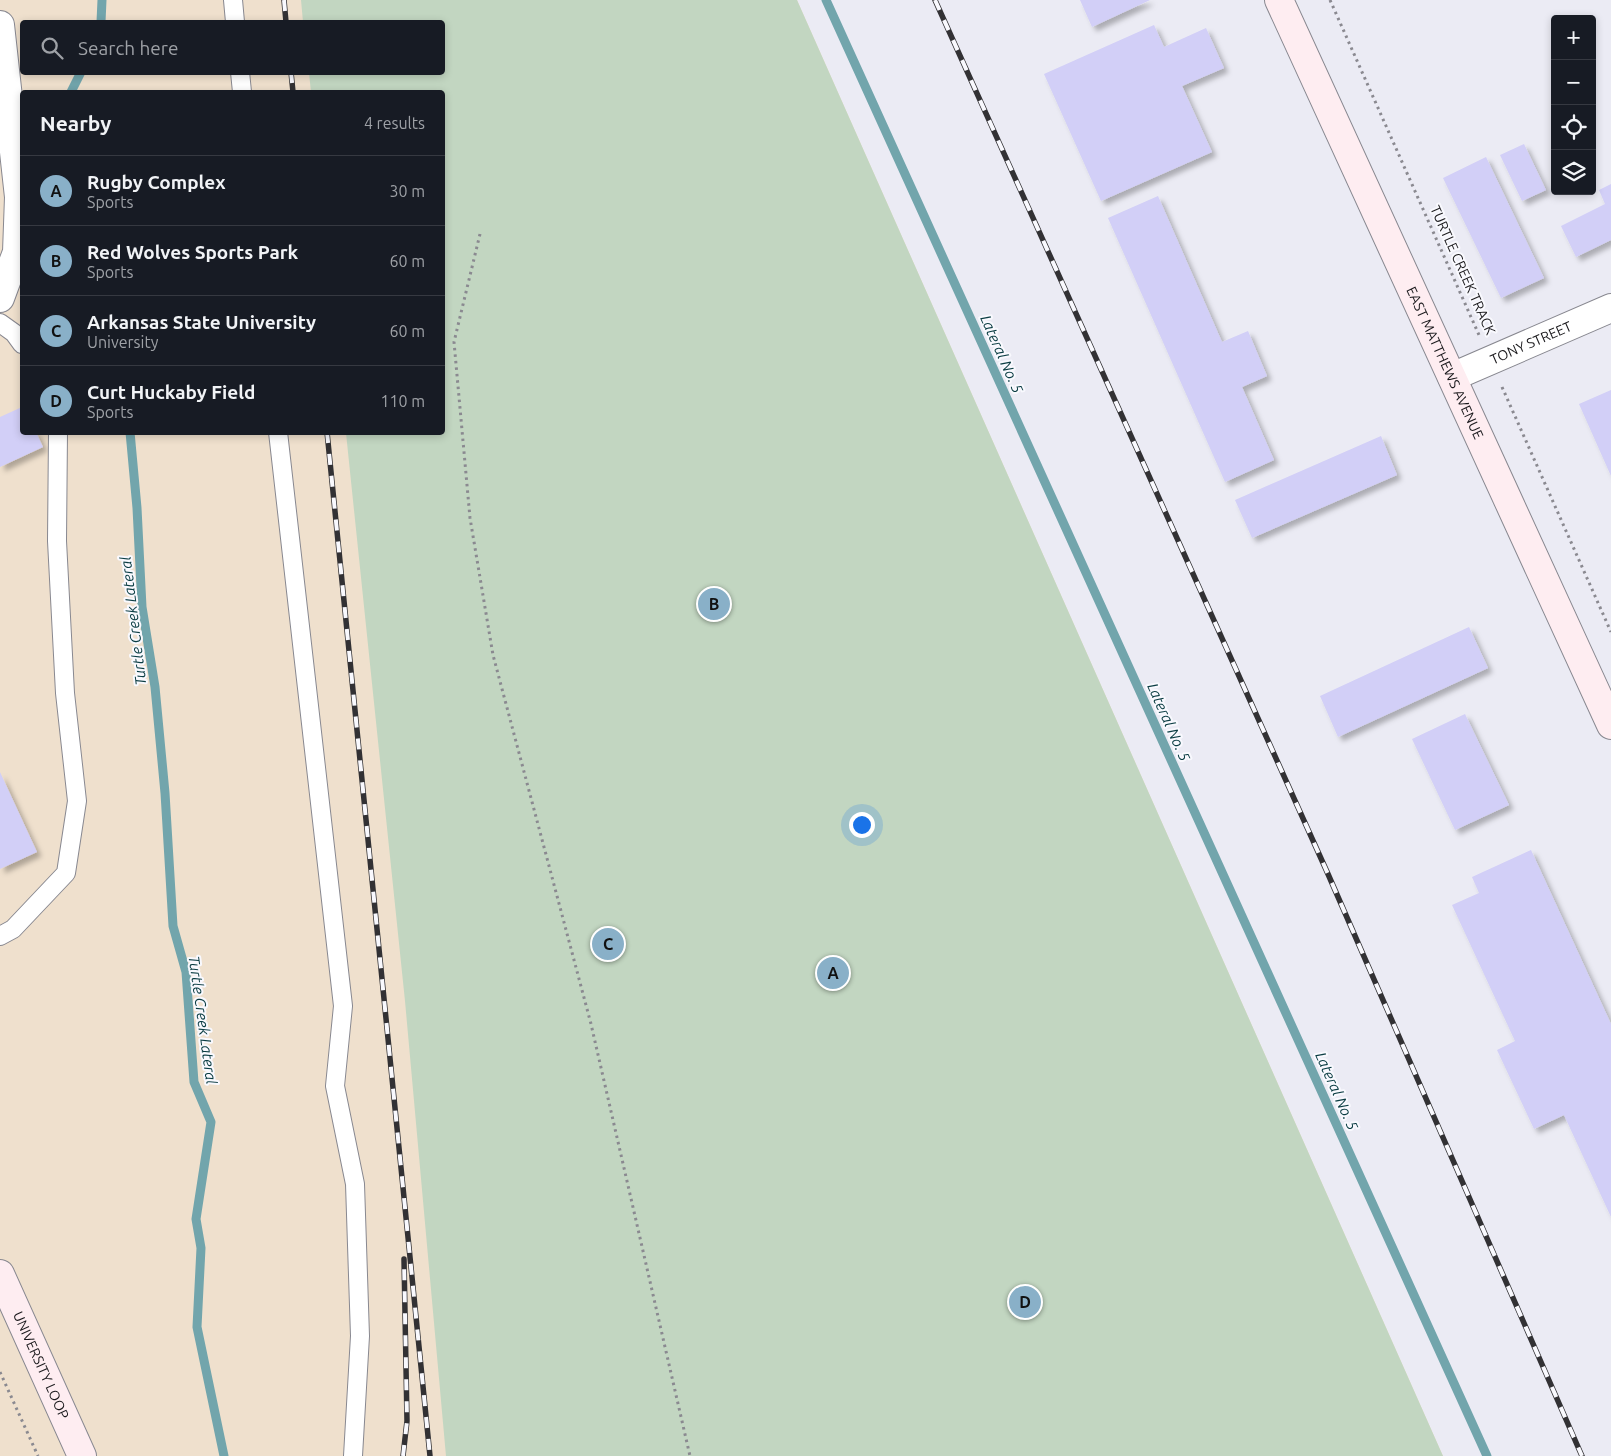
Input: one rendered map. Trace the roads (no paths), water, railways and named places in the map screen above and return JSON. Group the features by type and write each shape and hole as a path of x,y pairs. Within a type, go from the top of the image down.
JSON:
{"street":[{"name":"EAST MATTHEWS AVENUE","path":"1279,0 1611,725"},
{"path":"0,25 8,162 19,197 17,252 0,298"},
{"name":"TONY STREET","path":"1452,377 1611,308"},
{"name":"UNIVERSITY LOOP","path":"0,1274 82,1456"}],"lane":[{"path":"233,0 235,20"},
{"path":"240,75 242,90"},
{"path":"0,323 14,333 20,341"},
{"path":"0,936 13,929 66,873 78,801 65,692 57,541 58,435"},
{"path":"278,435 343,1006 335,1086 354,1184 360,1336 352,1456"}],"waterway":[{"name":"Turtle Creek Lateral","path":"101,20 102,0"},
{"name":"Lateral No. 5","path":"826,0 1487,1456"},
{"name":"Turtle Creek Lateral","path":"72,90 80,75"},
{"name":"Turtle Creek Lateral","path":"130,435 137,508 142,607 155,687 165,793 173,926 186,972 194,1082 211,1122 196,1219 201,1248 197,1327 224,1456"}],"railway":[{"path":"284,0 286,20"},
{"path":"935,0 1328,874 1582,1456"},
{"path":"291,75 293,90"},
{"path":"327,435 430,1456"},
{"path":"403,1456 407,1421 404,1259"}],"place":[{"name":"Red Wolves Sports Park","path":"714,604"},
{"name":"Arkansas State University","path":"608,944"},
{"name":"Rugby Complex","path":"833,973"},
{"name":"Curt Huckaby Field","path":"1025,1302"}]}
